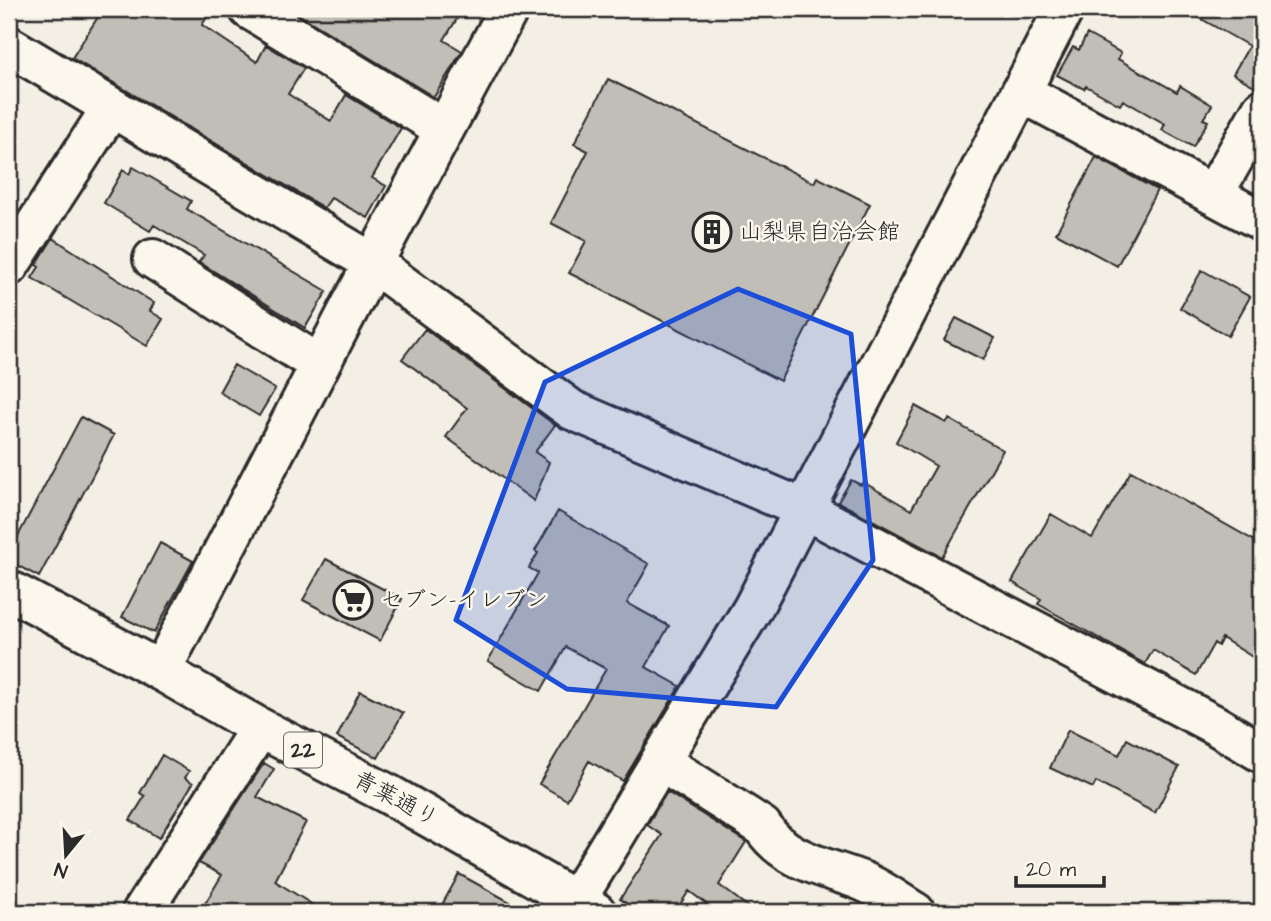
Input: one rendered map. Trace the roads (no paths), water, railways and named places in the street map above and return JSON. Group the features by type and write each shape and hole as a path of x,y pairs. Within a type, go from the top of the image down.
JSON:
{"street":[{"path":"249,9 444,129"},
{"path":"161,671 373,262 509,9"},
{"path":"580,908 661,762 752,608 1064,9"},
{"path":"9,46 373,262 572,410 804,509 1215,724 1262,753"},
{"path":"1021,92 1262,221"},
{"path":"9,266 111,108"},
{"path":"1213,195 1262,109"},
{"path":"153,259 320,365"},
{"name":"青葉通り","path":"9,590 161,671 260,728 388,794 580,908"},
{"path":"142,912 260,728"},
{"path":"661,762 762,826 771,841 818,867 864,881 915,912"}],"place":[{"name":"山梨県自治会館","path":"712,232"},
{"name":"セブン-イレブン","path":"353,600"}]}
